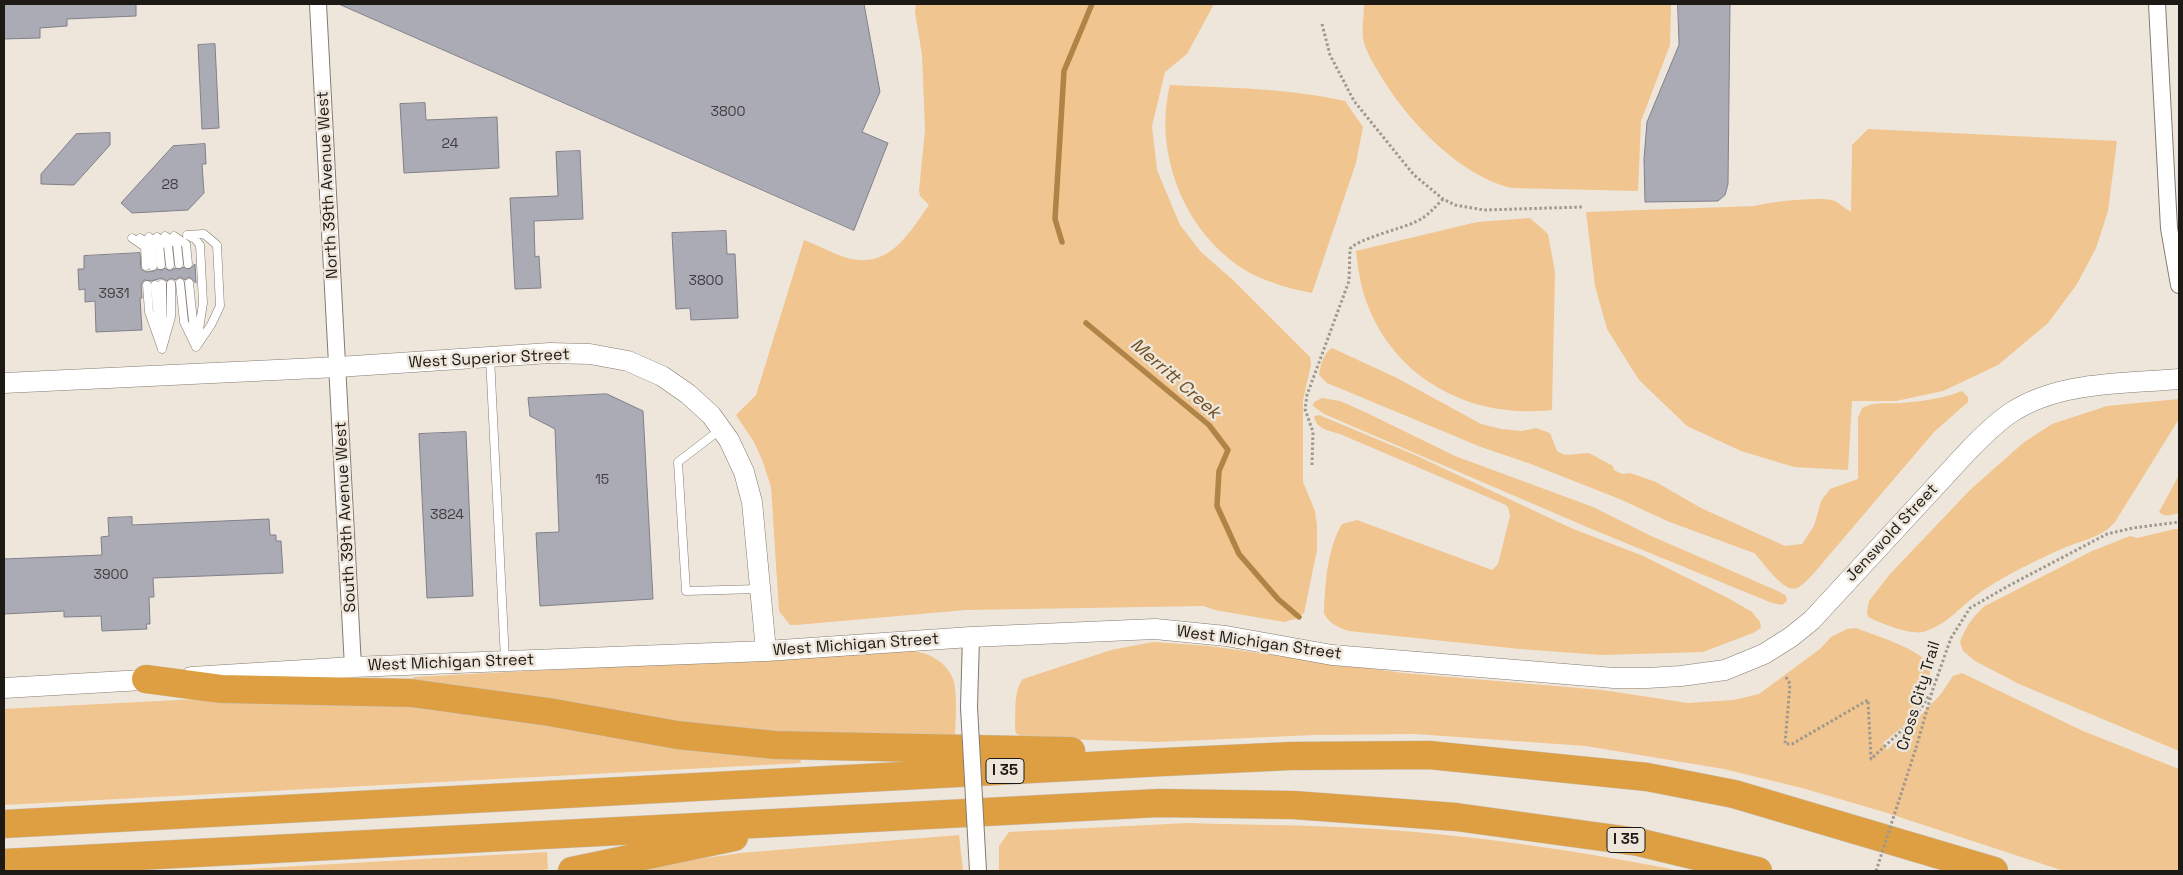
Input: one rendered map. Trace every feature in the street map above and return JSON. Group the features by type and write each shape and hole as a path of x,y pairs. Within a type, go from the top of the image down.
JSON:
{"highway":[{"path":"146,679 221,689 411,693 549,712 677,735 775,745 1080,751 1164,762"},
{"name":"I 35","path":"4,824 1164,762 1291,756 1430,755 1647,777 1734,794 1994,871"},
{"name":"I 35","path":"4,863 1159,803 1293,805 1456,817 1638,842 1758,871"},
{"path":"572,871 825,819"}],"street":[{"name":"North 39th Avenue West","path":"318,4 338,367"},
{"path":"2157,4 2169,228 2179,285"},
{"name":"West Superior Street","path":"4,383 338,367 550,354 590,354 628,362 662,376 688,394 711,415 729,440 741,464 752,502 766,651"},
{"name":"South 39th Avenue West","path":"338,367 353,667"},
{"name":"Jenswold Street","path":"1706,674 1725,670 1764,654 1791,637 1812,620 1992,427 2013,412 2040,398 2067,390 2179,379"},
{"name":"West Michigan Street","path":"4,688 353,667 766,651 971,637 1155,629 1226,636 1332,655 1604,677 1647,678 1706,674"},
{"path":"971,637 969,707 978,871"}],"lane":[{"path":"204,234 217,245 220,306 211,325 196,347 203,304 200,245 195,239 187,235 204,234"},
{"path":"157,236 177,244 184,264 186,244 174,236"},
{"path":"157,236 168,246 170,265"},
{"path":"136,238 151,245 154,266 159,244 157,236"},
{"path":"180,283 184,322 196,347"},
{"path":"189,283 196,347"},
{"path":"162,349 171,317 171,284"},
{"path":"155,285 164,322 162,349 149,312 155,285"},
{"path":"490,357 505,661"},
{"path":"721,429 678,462 686,591 760,588"}],"path":[{"path":"1322,24 1330,55 1354,101 1414,175 1443,199 1455,205 1484,210 1583,207"},
{"path":"1312,464 1313,432 1305,409 1307,395 1349,281 1350,249 1359,243 1417,221 1429,213 1443,199"},
{"name":"Cross City Trail","path":"1876,871 1933,689 1951,638 1970,608 2107,534 2133,528 2179,522"},
{"path":"1786,677 1790,684 1785,744 1792,744 1868,700 1871,759 1915,718 1933,689"}],"shaded area":[{"path":"916,4 1214,4 1187,54 1165,72 1152,126 1157,170 1180,225 1201,252 1233,280 1310,357 1311,365 1303,400 1303,482 1315,511 1317,550 1304,613 1295,619 1284,622 1215,610 1203,606 966,610 790,625 779,611 771,487 754,442 736,415 756,395 804,240 844,257 859,260 873,259 895,248 913,228 929,205 920,196 919,190 925,131 922,55 915,12"},
{"path":"1364,4 1671,4 1670,45 1641,121 1638,191 1512,188 1492,182 1473,171 1436,143 1390,91 1367,52 1364,43"},
{"path":"1170,85 1302,93 1345,101 1363,127 1356,163 1312,293 1283,286 1254,275 1231,260 1210,241 1194,219 1180,194 1171,167 1166,140 1166,112"},
{"path":"1868,129 2117,141 2108,211 2096,248 2077,284 2048,323 1998,365 1943,391 1896,401 1852,401 1848,470 1794,467 1741,451 1687,426 1639,380 1607,329 1595,286 1586,212 1755,206 1783,201 1819,199 1835,201 1851,212 1852,145"},
{"path":"1530,218 1548,234 1555,272 1552,410 1523,411 1495,408 1467,401 1442,390 1419,375 1398,356 1381,333 1368,306 1360,279 1356,251 1477,222"},
{"path":"1332,348 1397,378 1481,424 1501,429 1522,431 1536,428 1550,433 1557,451 1565,455 1589,453 1613,466 1614,470 1622,474 1630,473 1656,482 1701,508 1785,546 1802,544 1814,526 1821,501 1830,489 1858,479 1858,418 1862,408 1876,404 1932,399 1962,391 1968,397 1968,402 1934,432 1814,573 1799,587 1793,589 1781,583 1754,553 1667,521 1622,500 1531,464 1481,447 1327,383 1319,375 1321,364"},
{"path":"1322,398 1340,401 1455,456 1593,507 1649,535 1780,592 1786,596 1787,601 1782,605 1772,603 1594,530 1324,414 1313,406 1314,402"},
{"path":"2179,399 2179,419 2115,522 2104,532 2043,557 2002,579 1974,596 1947,620 1932,629 1923,632 1911,632 1868,617 1869,601 1890,574 1970,490 2023,443 2052,424 2107,406"},
{"path":"1319,415 1415,455 1571,528 1643,556 1752,612 1760,622 1761,628 1753,633 1703,652 1601,655 1520,649 1349,631 1338,627 1326,617 1324,602 1330,556 1342,524 1357,520 1492,570 1498,564 1510,516 1506,505 1320,427 1315,421 1314,416"},
{"path":"2179,475 2179,513 2168,516 2164,515 2159,512"},
{"path":"2179,529 2179,751 2019,684 1975,661 1963,651 1960,642 1973,618 1985,606 2092,551 2130,536 2137,538"},
{"path":"1856,628 1899,644 1916,653 1928,664 1930,671 1928,688 1920,705 1909,721 1883,743 1887,750 1941,694 1953,676 1962,673 2083,731 2179,769 2179,871 2064,871 1884,812 1802,788 1724,769 1586,746 1415,734 1314,735 1158,742 1023,738 1016,733 1015,728 1016,696 1023,679 1111,650 1153,642 1209,646 1403,673 1602,690 1688,703 1734,700 1759,694 1820,649 1831,637 1847,629"},
{"path":"910,651 923,653 941,662 953,679 956,709 955,742 796,739 414,685 413,677"},
{"path":"235,697 374,699 800,757 801,763 4,805 4,709"},
{"path":"1188,823 1306,826 1415,832 1567,851 1681,871 999,871 999,846 1009,832"},
{"path":"959,835 963,871 618,871 740,853"},
{"path":"547,852 548,869 538,871 210,871"}],"building":[{"path":"4,4 136,4 136,16 67,19 67,26 40,28 40,38 4,39"},
{"path":"339,4 864,4 880,92 862,132 888,143 854,230"},
{"path":"1678,4 1730,4 1728,184 1725,195 1718,201 1645,202 1644,159 1647,122 1679,45"},
{"path":"215,44 219,128 202,129 198,45"},
{"path":"425,103 426,120 497,117 499,168 404,173 400,104"},
{"path":"110,133 110,145 74,185 41,184 41,174 76,134"},
{"path":"205,144 206,164 202,164 204,193 188,210 132,213 121,203 173,146"},
{"path":"580,151 583,219 534,221 535,257 539,256 541,288 515,289 510,198 558,196 556,152"},
{"path":"726,231 727,254 735,254 738,318 691,320 690,308 676,309 672,233"},
{"path":"140,253 141,269 146,272 165,268 170,271 183,267 189,269 195,264 196,283 189,277 185,280 180,277 175,280 171,278 167,281 162,278 151,281 144,280 141,285 142,298 140,298 142,330 96,332 95,301 85,302 85,289 79,290 78,269 84,269 84,256"},
{"path":"607,394 643,411 653,599 540,606 536,533 559,532 555,429 530,416 528,398"},
{"path":"466,432 473,596 427,598 419,434"},
{"path":"132,517 132,525 269,519 270,535 276,535 276,541 281,541 283,573 153,578 154,597 149,597 150,624 146,624 147,629 102,631 101,616 64,617 64,611 4,614 4,559 102,555 101,537 109,536 108,518"}],"waterway":[{"name":"Merritt Creek","path":"1062,242 1055,219 1064,71 1092,4"},
{"name":"Merritt Creek","path":"1086,323 1209,425 1228,450 1219,471 1217,506 1239,554 1278,599 1299,617"}]}
